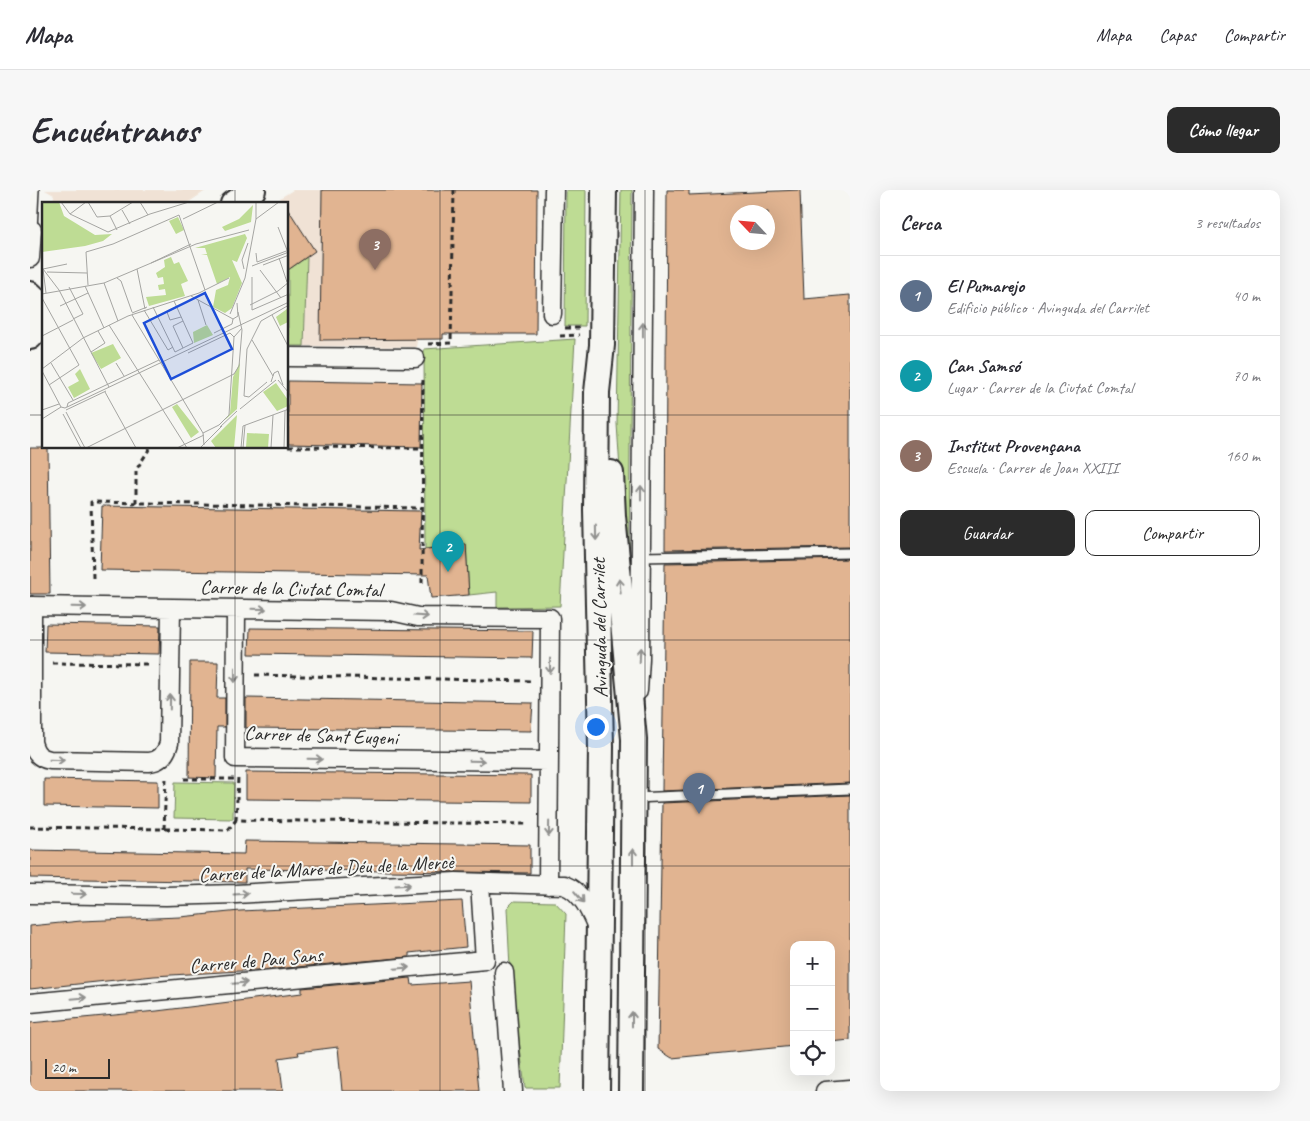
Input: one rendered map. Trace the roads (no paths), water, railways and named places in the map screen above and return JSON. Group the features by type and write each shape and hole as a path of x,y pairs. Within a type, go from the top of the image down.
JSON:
{"main road":[{"path":"235,202 253,190"},
{"name":"Avinguda del Carrilet","path":"597,1091 602,747 596,510 597,392 595,336 604,190"},
{"name":"Avinguda del Carrilet","path":"595,336 608,392 613,516 634,739 631,1091"}],"street":[{"path":"554,190 557,321"},
{"name":"Avinguda del Carrilet","path":"634,739 640,659 644,190"},
{"path":"30,258 32,230"},
{"path":"289,357 420,358"},
{"path":"31,606 32,742 34,749 40,757 50,760 139,762 159,760 167,750 169,743 171,608"},
{"name":"Carrer de la Ciutat Comtal","path":"31,606 391,611 418,617 550,618 549,761"},
{"name":"Carrer de Sant Eugeni","path":"236,609 235,758 549,761"},
{"path":"548,885 549,761"},
{"name":"Carrer de la Mare de Déu de la Mercè","path":"30,894 166,896 456,882 564,886 572,888 590,911 598,931"},
{"name":"Carrer de Pau Sans","path":"30,1003 485,960 480,883"},
{"path":"504,972 513,1091"},
{"path":"825,1091 850,1089"}],"lane":[{"path":"32,230 34,190"},
{"path":"641,557 850,553"},
{"path":"633,798 850,789"}],"place":[{"name":"Institut Provençana","path":"375,270"},
{"name":"Can Samsó","path":"448,572"},
{"name":"El Pumarejo","path":"699,814"}]}
